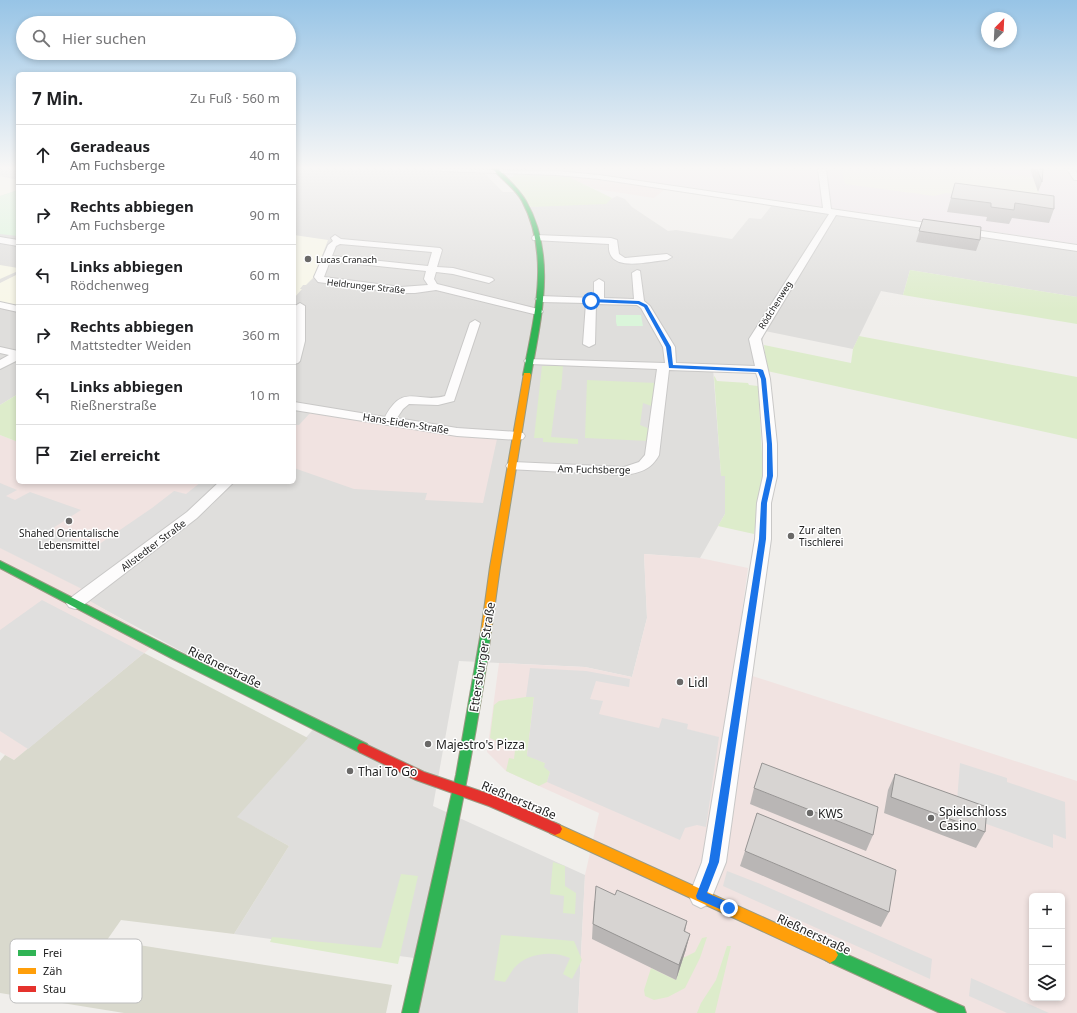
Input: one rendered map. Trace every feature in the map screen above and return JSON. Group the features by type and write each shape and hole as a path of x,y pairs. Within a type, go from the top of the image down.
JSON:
{"street":[{"name":"Ettersburger Straße","path":"410,1013 459,789 479,685 496,567 540,299 543,276 530,216"},
{"name":"Rödchenweg","path":"701,896 714,862 762,539 764,503 770,476 769,437 764,379 760,370 759,347 755,339 827,216"},
{"path":"865,216 1077,248"},
{"path":"536,238 611,240 614,242 612,250 616,256 625,261 667,257"},
{"path":"0,240 16,243"},
{"name":"Heldrunger Straße","path":"435,287 429,279 437,250 337,240 332,245 319,277 324,281 408,290 435,287 538,312"},
{"path":"326,258 453,271 489,280"},
{"path":"540,299 639,302 636,273"},
{"path":"589,344 599,282"},
{"name":"Am Fuchsberge","path":"513,466 624,471 635,469 650,461 667,367 668,347 645,306 639,302"},
{"path":"0,305 16,309"},
{"path":"296,357 300,348 300,306"},
{"path":"389,421 398,406 406,401 440,401 450,398 475,323"},
{"path":"0,350 16,354"},
{"path":"0,365 16,355"},
{"path":"530,362 760,370"},
{"name":"Hans-Eiden-Straße","path":"296,406 457,432 518,436"},
{"name":"Allstedter Straße","path":"75,602 192,515 225,484"},
{"name":"Rießnerstraße","path":"0,564 177,656 420,776 493,801 958,1013"}],"shaded area":[{"path":"0,216 16,216 16,395 0,405"},
{"path":"296,216 646,216 668,231 676,230 732,239 749,218 761,219 763,216 848,216 1077,250 1077,297 910,270 903,295 881,291 853,349 765,331 761,346 761,370 713,368 721,475 725,476 725,514 700,558 644,554 647,618 632,677 585,667 459,661 433,806 585,875 578,1013 412,1013 422,959 234,934 289,846 236,817 317,725 89,601 212,505 231,484 296,484"},
{"path":"888,216 1077,216 1077,244"},
{"name":"Lucas Cranach","path":"296,235 328,240 314,277 306,285 303,285 300,289 302,289 296,296"},
{"path":"0,265 16,268 16,272 0,279"},
{"path":"16,275 16,305 0,302 0,283"},
{"path":"311,412 445,434 497,439 483,503 425,500 427,493 354,489 296,469 296,425 299,425"},
{"path":"0,435 16,441 16,484 231,484 212,504 90,601 159,641 14,760 0,752"},
{"path":"0,483 17,490 6,496 15,500 30,492 81,510 50,530 92,549 174,491 186,494 198,484 220,484 197,506 84,590 0,548"},
{"path":"644,554 700,558 748,568 734,670 1077,781 1077,1013 578,1013 585,875 599,813 506,771 487,752 499,663 585,667 632,677 647,618"},
{"path":"42,600 144,653 28,749 0,731 0,630"},
{"path":"144,653 308,738 237,817 289,846 234,934 121,920 108,939 10,939 10,995 0,993 0,761 5,755 14,760"},
{"path":"530,668 586,671 630,679 629,687 596,681 590,699 603,701 599,714 659,728 662,718 688,724 687,729 719,737 706,827 697,825 685,828 680,840 547,782 550,772 544,767 545,763 527,756 534,697 526,697"},
{"path":"960,763 1007,778 1007,782 1065,802 1066,839 1053,834 1053,848 956,813"},
{"path":"727,871 758,883 932,959 930,979 723,886"},
{"path":"142,946 392,985 386,1013 124,1013 62,1003 142,1003"},
{"path":"971,978 1049,1013 1007,1013 969,996"}],"green space":[{"path":"0,216 16,216 16,236 0,234"},
{"path":"910,270 1077,297 1077,324 903,295"},
{"path":"616,315 641,315 643,326 617,326"},
{"path":"859,336 1077,377 1077,439 767,371 764,345 851,363 853,349"},
{"path":"542,366 563,366 561,390 557,390 551,437 578,439 578,444 543,442 543,438 534,438"},
{"path":"714,376 717,381 748,383 749,385 758,386 763,472 754,534 718,526 725,514 725,476 721,476"},
{"path":"587,380 656,383 654,407 643,403 640,425 650,429 649,441 585,438"},
{"path":"16,395 16,441 0,435 0,405"},
{"path":"534,697 527,755 545,763 550,772 547,782 539,786 506,771 509,758 514,759 515,750 490,738 494,705 499,701"},
{"path":"553,862 565,866 565,886 576,893 575,914 563,913 564,896 550,894"},
{"path":"401,874 418,876 398,964 270,942 272,937 381,948"},
{"path":"501,935 574,941 582,960 572,979 563,974 570,958 555,954 540,954 519,963 505,982 494,980"},
{"path":"707,937 700,958 685,988 668,997 654,1000 645,996 644,990 651,968 676,980 683,958 695,952 702,938"},
{"path":"727,946 731,946 715,1013 697,1013 701,1003 716,980"}],"building":[{"path":"923,219 981,227 980,240 919,231"},
{"path":"762,763 878,807 873,835 754,788"},
{"path":"895,774 987,807 985,832 891,797"},
{"path":"757,813 896,870 889,912 745,851"},
{"path":"596,886 615,895 617,890 687,921 684,931 690,934 679,965 593,924"}],"traffic: fast":[{"path":"527,375 539,309 541,286 539,242 531,216"},
{"path":"0,564 177,656 363,748"},
{"path":"410,1013 462,775 486,632"},
{"path":"830,955 958,1013"}],"traffic: slow":[{"path":"486,632 495,567 527,375"},
{"path":"555,829 830,955"}],"traffic: jam":[{"path":"363,748 420,776 493,801 555,829"}],"place":[{"name":"Lucas Cranach","path":"308,259"},
{"name":"Shahed Orientalische Lebensmittel","path":"69,521"},
{"name":"Zur alten Tischlerei","path":"791,536"},
{"name":"Lidl","path":"680,682"},
{"name":"Majestro's Pizza","path":"428,744"},
{"name":"Thai To Go","path":"350,771"},
{"name":"KWS","path":"810,813"},
{"name":"Spielschloss Casino","path":"931,818"}],"route":[{"path":"591,301 639,302 645,306 668,347 671,367 760,370 764,379 770,444 770,476 764,503 762,539 756,584 714,862 701,896 729,908"}]}
